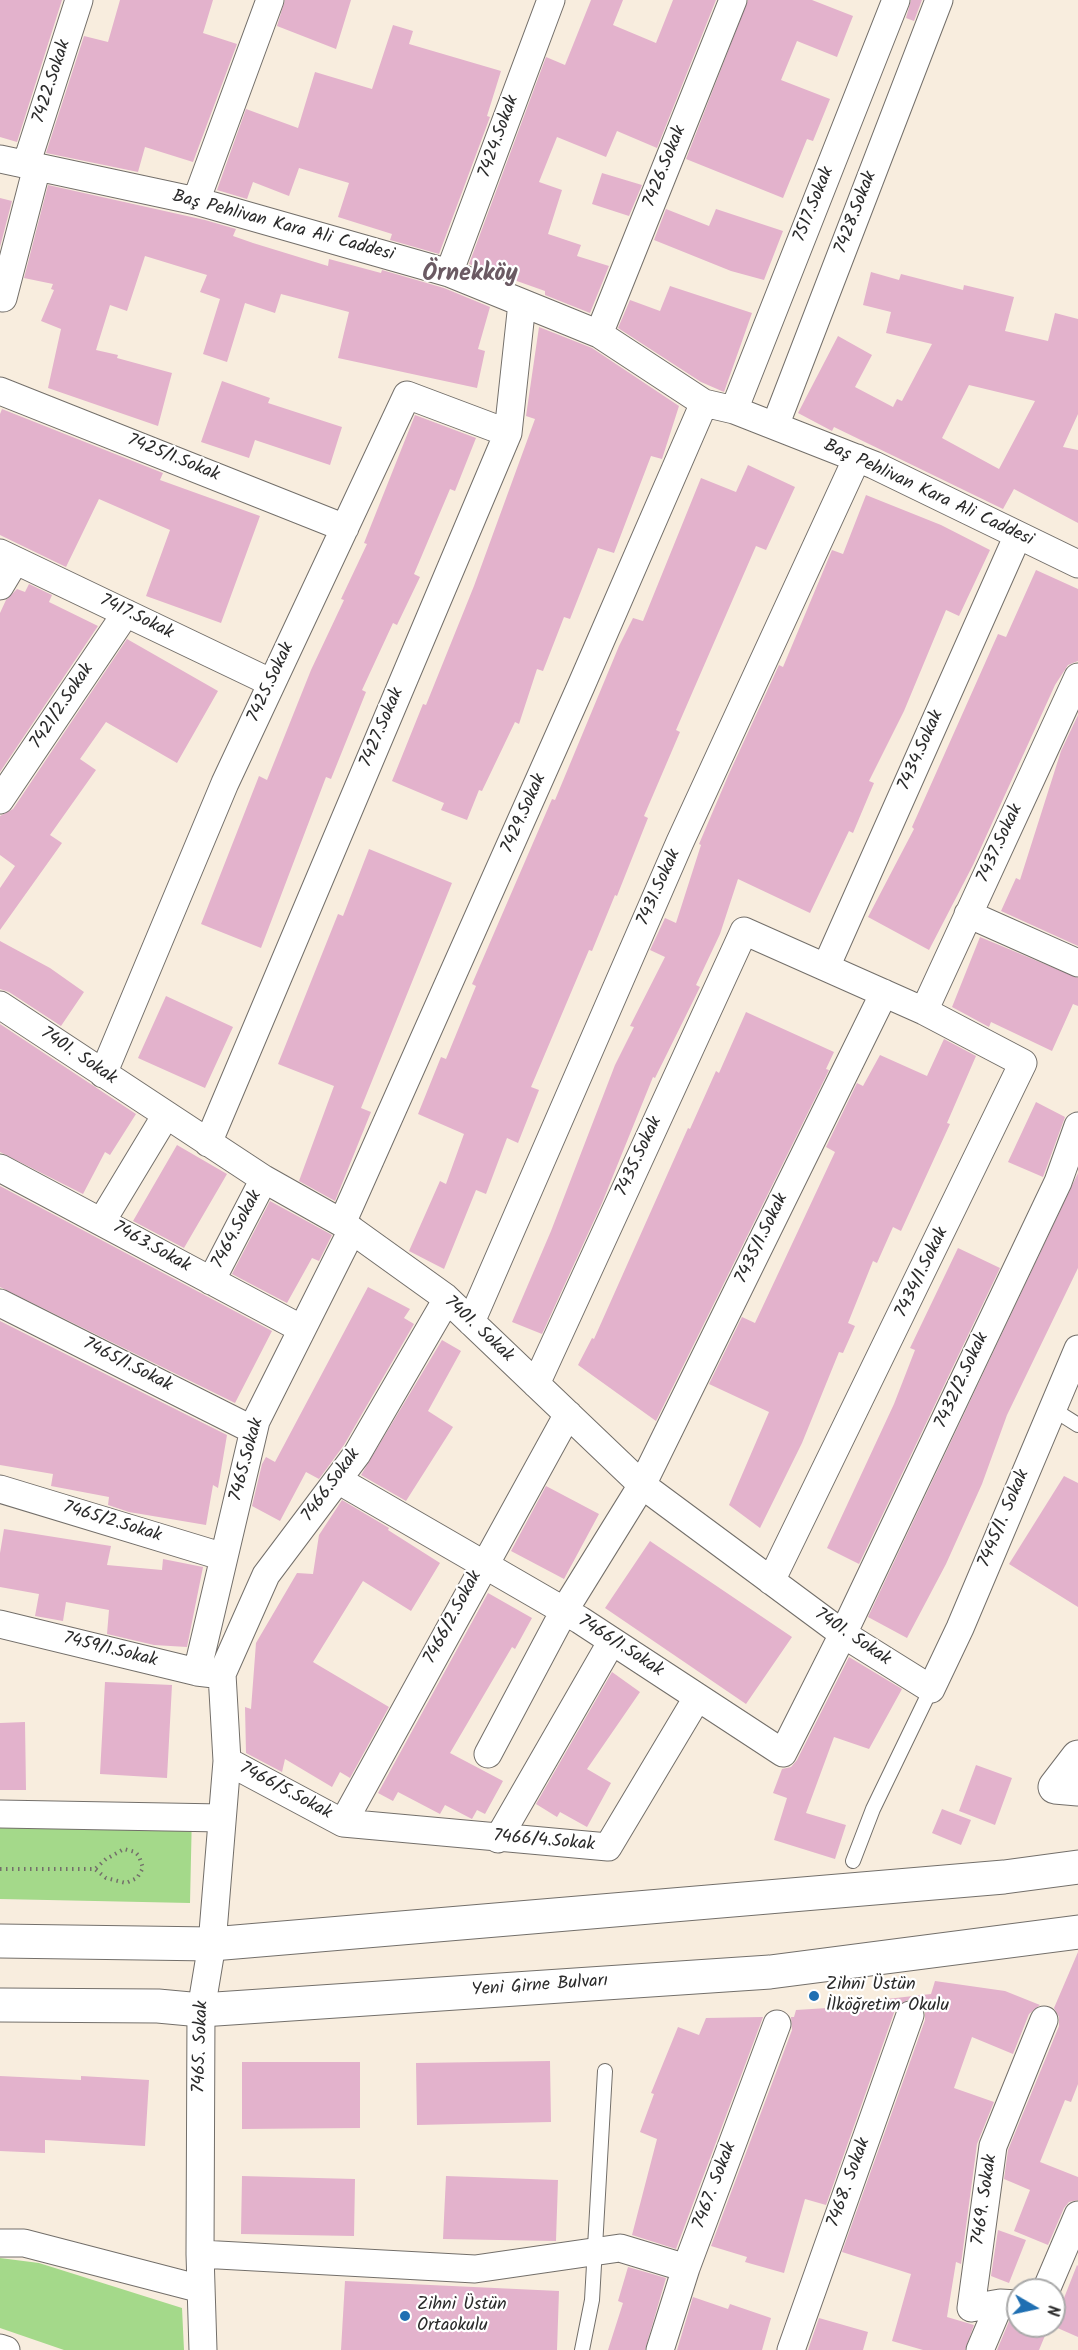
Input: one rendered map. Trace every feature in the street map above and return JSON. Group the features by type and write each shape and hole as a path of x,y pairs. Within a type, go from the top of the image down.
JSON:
{"main road":[{"path":"1078,1757 1055,1786 1078,1789"},
{"path":"0,1941 212,1944 923,1884 1078,1867"},
{"name":"Yeni Girne Bulvarı","path":"0,2006 158,2006 201,2010 770,1972 1078,1932"}],"street":[{"name":"7422.Sokak","path":"3,298 32,166 79,0"},
{"path":"196,201 270,0"},
{"name":"7424.Sokak","path":"449,273 551,0"},
{"name":"7426.Sokak","path":"598,334 733,0"},
{"name":"7517.Sokak","path":"734,410 896,0"},
{"name":"7428.Sokak","path":"775,426 939,0"},
{"name":"Baş Pehlivan Kara Ali Caddesi","path":"0,159 196,201 449,273 598,334 704,403 734,410 857,458 1078,564"},
{"name":"7427.Sokak","path":"208,1143 508,433 522,303"},
{"name":"7425/1.Sokak","path":"0,391 345,528"},
{"name":"7425.Sokak","path":"103,1074 225,783 407,395 508,433"},
{"name":"7429.Sokak","path":"347,1226 704,403"},
{"name":"7431.Sokak","path":"471,1322 680,842 857,458"},
{"name":"7434.Sokak","path":"826,967 1017,535"},
{"path":"0,586 8,557"},
{"name":"7417.Sokak","path":"8,557 272,683"},
{"name":"7421/2.Sokak","path":"0,800 126,614"},
{"name":"7437.Sokak","path":"924,1011 1078,677"},
{"path":"968,914 1078,963"},
{"name":"7435.Sokak","path":"536,1384 744,931 826,967"},
{"path":"826,967 924,1011"},
{"name":"7435/1.Sokak","path":"489,1754 564,1611 642,1485 884,993"},
{"name":"7401. Sokak","path":"0,1005 264,1179 347,1226 447,1299 642,1485 843,1634 931,1689"},
{"name":"7434/1.Sokak","path":"771,1581 1023,1063 924,1011"},
{"path":"102,1221 166,1115"},
{"name":"7432/2.Sokak","path":"843,1634 1058,1182 1078,1126"},
{"name":"7463.Sokak","path":"0,1168 302,1329"},
{"name":"7464.Sokak","path":"211,1281 264,1179"},
{"name":"7465.Sokak","path":"209,1673 224,1557 253,1430 302,1329 347,1226"},
{"name":"7466.Sokak","path":"209,1673 266,1575 357,1454 447,1299"},
{"name":"7465/1.Sokak","path":"0,1303 253,1430"},
{"name":"7445/1. Sokak","path":"931,1689 960,1628 1051,1408 1078,1349"},
{"name":"7466/2.Sokak","path":"343,1823 482,1565 568,1414"},
{"name":"7466/1.Sokak","path":"338,1480 564,1611 783,1753 843,1634"},
{"name":"7465/2.Sokak","path":"0,1489 224,1557"},
{"name":"7459/1.Sokak","path":"0,1624 209,1673"},
{"path":"498,1839 612,1641"},
{"name":"7465. Sokak","path":"203,2350 200,2254 201,2010 212,1944 227,1761 209,1673"},
{"name":"7466/4.Sokak","path":"343,1823 498,1839 608,1847 697,1698"},
{"name":"7466/5.Sokak","path":"227,1761 343,1823"},
{"path":"0,1814 222,1818"},
{"name":"7468. Sokak","path":"791,2350 910,2015"},
{"name":"7469. Sokak","path":"1006,2303 971,2308 993,2146 1044,2020"},
{"name":"7467. Sokak","path":"660,2350 686,2268 777,2024"},
{"path":"1051,2278 1078,2215"},
{"path":"0,2243 24,2243 201,2289"},
{"path":"200,2254 475,2269 620,2248 686,2268"},
{"name":"7469. Sokak","path":"980,2350 1006,2308"},
{"path":"0,2348 6,2350"}],"lane":[{"path":"1051,1408 1078,1425"},
{"path":"853,1861 873,1809 931,1689"},
{"path":"582,2350 592,2300 605,2071"}],"path":[{"path":"0,1869 95,1869 106,1878 126,1883 137,1878 143,1868 139,1856 124,1849 106,1859 95,1869"}],"green space":[{"path":"0,1808 192,1812 190,1903 0,1899"},
{"path":"0,2258 39,2263 182,2308 184,2350 64,2350 0,2328"}],"building":[{"path":"0,0 62,0 17,142 0,137"},
{"path":"120,0 213,0 203,33 237,44 193,162 145,147 138,172 46,153 84,36 108,42"},
{"path":"285,0 351,0 336,49 277,26"},
{"path":"591,0 623,0 613,25 656,43 673,0 716,0 657,148 617,131 606,157 557,137 539,182 562,190 548,234 581,245 577,256 609,266 590,313 545,295 545,291 469,264 546,57 565,65"},
{"path":"748,0 812,0 853,16 837,57 797,41 781,80 830,99 813,141 807,139 783,198 686,159"},
{"path":"911,0 922,0 914,21 906,18"},
{"path":"393,25 413,31 409,44 501,71 487,116 490,117 439,254 390,240 392,234 338,217 349,183 299,168 289,196 253,182 247,199 217,190 246,109 298,128 315,72 372,89"},
{"path":"602,173 642,185 629,216 592,204"},
{"path":"48,185 205,220 236,229 233,236 328,266 329,259 381,273 382,270 444,288 490,307 478,349 485,351 477,388 338,358 349,312 281,294 275,313 245,303 227,362 203,354 220,299 200,292 207,275 145,256 127,311 110,305 96,350 172,373 158,426 48,388 61,329 41,321 54,290 51,289 53,284 24,278"},
{"path":"0,198 12,201 0,247"},
{"path":"666,209 709,226 716,209 783,231 764,280 731,271 654,240"},
{"path":"871,272 899,280 901,274 963,290 964,285 1014,297 1005,331 1048,341 1055,313 1078,319 1078,414 1063,447 1078,450 1078,523 1014,489 1003,509 834,427 832,431 798,413 838,336 872,355 855,387 893,407 897,399 902,401 932,344 886,333 891,312 863,305","holes":["969,385 1035,401 999,469 942,438"]},
{"path":"670,286 752,313 724,392 701,382 618,328 630,300 660,311"},
{"path":"539,327 592,348 679,406 662,459 651,456 614,553 598,548 570,619 564,617 543,671 537,669 519,724 515,722 482,791 479,790 467,820 441,810 444,803 392,781 423,704 426,705 474,586 535,419 526,416"},
{"path":"222,381 270,398 268,403 342,427 330,465 255,440 249,458 201,442"},
{"path":"2,409 163,473 160,480 260,516 221,623 146,596 170,530 99,499 66,567 0,535 0,414"},
{"path":"415,415 476,438 455,491 450,489 414,574 420,577 397,625 393,623 362,690 366,692 331,779 326,777 261,948 201,924 259,776 267,780 311,670 344,600 341,599 367,544 364,543"},
{"path":"748,465 795,487 766,550 756,546 676,730 680,732 644,816 648,818 617,896 615,895 592,951 589,950 531,1087 539,1090 518,1143 507,1138 486,1194 476,1190 444,1269 409,1251 440,1181 446,1184 464,1134 418,1114 441,1057 446,1059 476,986 472,984 552,799 555,800 619,646 633,618 643,621 701,478 736,492"},
{"path":"866,495 941,525 990,550 959,616 946,610 904,711 869,781 874,783 853,833 849,831 810,913 738,879 720,934 696,985 700,987 655,1078 653,1077 602,1203 542,1334 512,1322 551,1231 615,1065 634,1027 630,1026 665,957 650,950 665,918 676,923 701,845 699,844 728,776 779,665 783,667 832,550 843,554"},
{"path":"1036,570 1078,589 1078,661 1068,665 1055,685 973,865 929,950 868,917 914,829 912,827 998,634 1006,637"},
{"path":"29,584 52,595 49,602 98,626 0,772 0,613 6,600 17,589 25,592"},
{"path":"127,639 218,691 177,763 106,722 80,759 96,770 50,835 62,843 0,930 0,888 15,866 0,855 0,816 13,809"},
{"path":"1078,715 1078,946 1001,911 1016,878 1020,880 1061,751"},
{"path":"369,849 452,883 361,1108 371,1112 335,1201 299,1181 334,1086 278,1064 338,914 343,916"},
{"path":"980,937 1078,978 1078,1006 1073,1004 1052,1051 991,1022 989,1027 952,1007"},
{"path":"0,941 50,968 84,992 61,1026 9,992 0,989"},
{"path":"166,996 233,1027 205,1088 138,1058"},
{"path":"746,1012 834,1052 826,1069 829,1070 656,1421 578,1365 592,1338 594,1339 688,1128 690,1129 716,1071 719,1073"},
{"path":"0,1024 136,1114 110,1155 105,1152 83,1194 0,1152"},
{"path":"944,1039 976,1056 947,1123 950,1124 901,1231 893,1227 877,1263 873,1261 848,1323 855,1326 843,1353 839,1352 802,1443 760,1528 729,1505 769,1412 709,1384 742,1317 755,1323 835,1152 826,1147 857,1083 863,1086 880,1055 927,1076"},
{"path":"1036,1102 1065,1117 1043,1177 1008,1162"},
{"path":"177,1145 227,1174 184,1248 133,1221"},
{"path":"1078,1173 1078,1268 1007,1415 982,1484 946,1564 907,1638 868,1617"},
{"path":"0,1186 272,1331 235,1403 0,1287"},
{"path":"270,1201 332,1235 319,1261 312,1258 287,1303 232,1274"},
{"path":"958,1248 1000,1268 859,1564 827,1548 894,1404 915,1350 910,1348"},
{"path":"368,1287 410,1309 404,1318 414,1324 344,1445 319,1479 306,1472 280,1521 252,1506 262,1464 266,1457 275,1462"},
{"path":"0,1321 227,1435 218,1488 213,1485 206,1525 129,1512 108,1505 109,1497 51,1486 53,1474 0,1465"},
{"path":"442,1340 461,1351 428,1411 453,1427 406,1501 361,1475"},
{"path":"1064,1476 1078,1483 1078,1607 1009,1564"},
{"path":"546,1486 599,1514 564,1579 511,1551"},
{"path":"342,1500 389,1528 388,1530 440,1563 411,1611 363,1581 313,1662 389,1707 350,1778 340,1772 332,1787 285,1759 282,1772 246,1753 245,1707 251,1709 256,1643 297,1573 313,1574 319,1535"},
{"path":"4,1529 111,1546 107,1565 162,1570 163,1559 203,1567 187,1647 154,1645 107,1634 109,1610 66,1602 63,1621 35,1616 39,1594 0,1587 0,1553"},
{"path":"650,1541 792,1637 746,1704 605,1608"},
{"path":"488,1593 532,1618 515,1649 512,1647 450,1753 503,1781 485,1814 477,1810 472,1819 445,1805 440,1814 398,1792 393,1801 378,1793"},
{"path":"849,1657 902,1689 869,1749 834,1737 806,1813 846,1825 835,1859 774,1840 787,1798 773,1793 782,1769 791,1767 797,1760"},
{"path":"612,1672 640,1692 587,1769 611,1783 587,1827 560,1812 557,1817 536,1804"},
{"path":"105,1682 172,1685 167,1778 100,1774"},
{"path":"25,1722 26,1790 0,1790 0,1723"},
{"path":"976,1765 1012,1778 995,1825 959,1811"},
{"path":"942,1809 971,1820 961,1845 932,1833"},
{"path":"1078,1952 1078,2084 1071,2102 1065,2100 1040,2162 1078,2177 1078,2200 1069,2202 1064,2208 1048,2245 1014,2231 1030,2190 1004,2179 1008,2150 1059,2026 1059,2017 1054,2008"},
{"path":"935,1981 1005,1991 1040,2005 1029,2014 1013,2054 972,2037 954,2088 994,2102 977,2144 961,2264 956,2262 947,2317 974,2325 965,2350 923,2350 892,2341 911,2274 842,2252 925,2020 925,2012 916,2000 907,2000 895,2010 826,2205 805,2199 784,2273 745,2262 747,2257 711,2246 792,2030 791,2017 794,2017 796,2010 859,2006 860,2002 931,1994"},
{"path":"763,2017 676,2249 632,2235 657,2139 640,2132 654,2094 651,2093 678,2027 699,2035 706,2018"},
{"path":"550,2061 551,2122 417,2125 416,2063"},
{"path":"242,2062 360,2062 360,2128 242,2129"},
{"path":"0,2076 81,2080 81,2076 149,2080 145,2146 45,2140 45,2153 0,2151"},
{"path":"242,2176 355,2179 354,2236 241,2234"},
{"path":"446,2176 558,2180 556,2241 443,2239"},
{"path":"998,2230 1026,2240 1011,2278 1006,2278 1006,2282 991,2276"},
{"path":"1077,2265 1078,2337 1066,2332 1066,2293"},
{"path":"628,2267 666,2278 645,2350 608,2350 623,2303 618,2301"},
{"name":"Zihni Üstün Ortaokulu","path":"345,2281 559,2291 557,2350 341,2350"},
{"path":"693,2297 728,2309 730,2304 771,2318 762,2350 677,2350"},
{"path":"819,2318 868,2332 863,2350 808,2350"},
{"path":"1006,2329 1006,2338 1044,2338 1039,2350 997,2350"}],"place":[{"name":"Zihni Üstün İlköğretim Okulu","path":"814,1996"},
{"name":"Zihni Üstün Ortaokulu","path":"405,2316"}],"district":[{"name":"Örnekköy","path":"470,276"}]}
